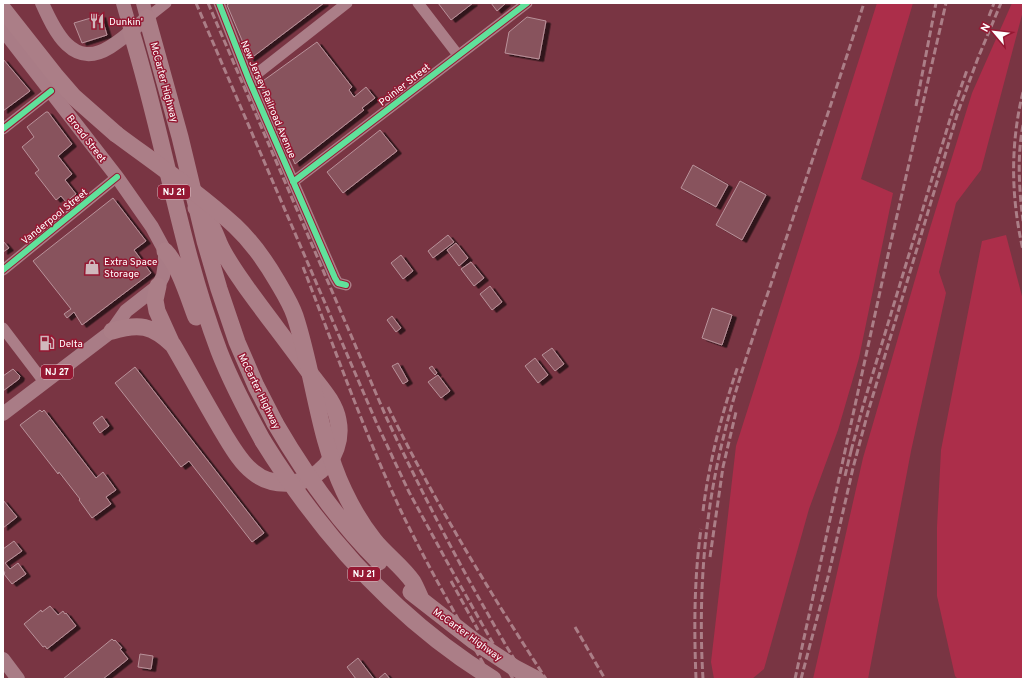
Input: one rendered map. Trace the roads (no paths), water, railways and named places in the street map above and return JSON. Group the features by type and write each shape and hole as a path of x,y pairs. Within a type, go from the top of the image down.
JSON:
{"highway":[{"path":"3,9 55,76 74,97 116,134 209,204 236,227 253,246 285,294 295,315 314,386 323,428 333,463 344,490 356,514 374,541 412,582 421,598"},
{"name":"McCarter Highway","path":"145,11 180,137 196,208 219,289 237,342 256,386 288,445 317,488 352,532 371,554 407,590 421,598 474,640 515,668 536,679"},
{"name":"McCarter Highway","path":"131,31 151,103 199,292 220,352 247,412 263,441 301,499 328,534 357,567 417,624 455,654 493,679"},
{"path":"158,286 155,300 157,311 173,345 229,442 243,463 253,473 278,483 304,481 317,474 326,466 334,454 338,443 338,420 336,411 295,351 243,283 219,244 213,228 196,208"},
{"path":"165,251 171,256 197,319 220,352"},
{"path":"112,331 124,327 148,328 161,334 173,345"}],"main road":[{"path":"42,3 65,43 72,50 81,54 96,54 111,47 131,31 145,11"},
{"name":"McCarter Highway","path":"123,3 131,31"},
{"name":"Broad Street","path":"3,30 117,177 152,227 165,251"},
{"path":"158,286 163,276 165,251"},
{"name":"NJ 27","path":"3,414 112,331 126,311 158,286"},
{"path":"3,659 14,677"}],"street":[{"path":"145,11 166,3"},
{"name":"New Jersey Railroad Avenue","path":"219,3 293,182 338,283 346,285"},
{"path":"250,80 347,3"},
{"path":"418,3 458,55"},
{"name":"Poinier Street","path":"293,182 526,3"},
{"path":"3,129 51,91"},
{"name":"Vanderpool Street","path":"3,270 117,177"},
{"path":"3,328 44,382"}],"railway":[{"path":"196,3 377,424 409,492 513,679"},
{"path":"208,3 387,419 453,551 526,679"},
{"path":"703,679 701,616 704,554 712,493 725,431 737,386 864,3"},
{"path":"916,106 936,3"},
{"path":"795,679 890,246 946,3"},
{"path":"989,16 994,3"},
{"path":"801,679 829,573 853,468 868,412 958,112 978,58 1001,3"},
{"path":"851,451 863,406 951,116 967,70"},
{"path":"1023,92 1014,152 1014,191 1023,250"},
{"path":"1023,125 1019,173 1023,221"},
{"path":"303,267 362,421 387,481 434,575 492,679"},
{"path":"703,511 717,438 738,366"},
{"path":"388,407 443,511 504,613 546,679"},
{"path":"710,557 723,467 736,412"},
{"path":"845,476 852,447"},
{"path":"696,679 695,604 701,529"},
{"path":"451,581 478,630"},
{"path":"575,627 605,679"}],"place":[{"name":"Dunkin'","path":"97,21"},
{"name":"Extra Space Storage","path":"92,267"},
{"name":"Delta","path":"47,343"}]}
